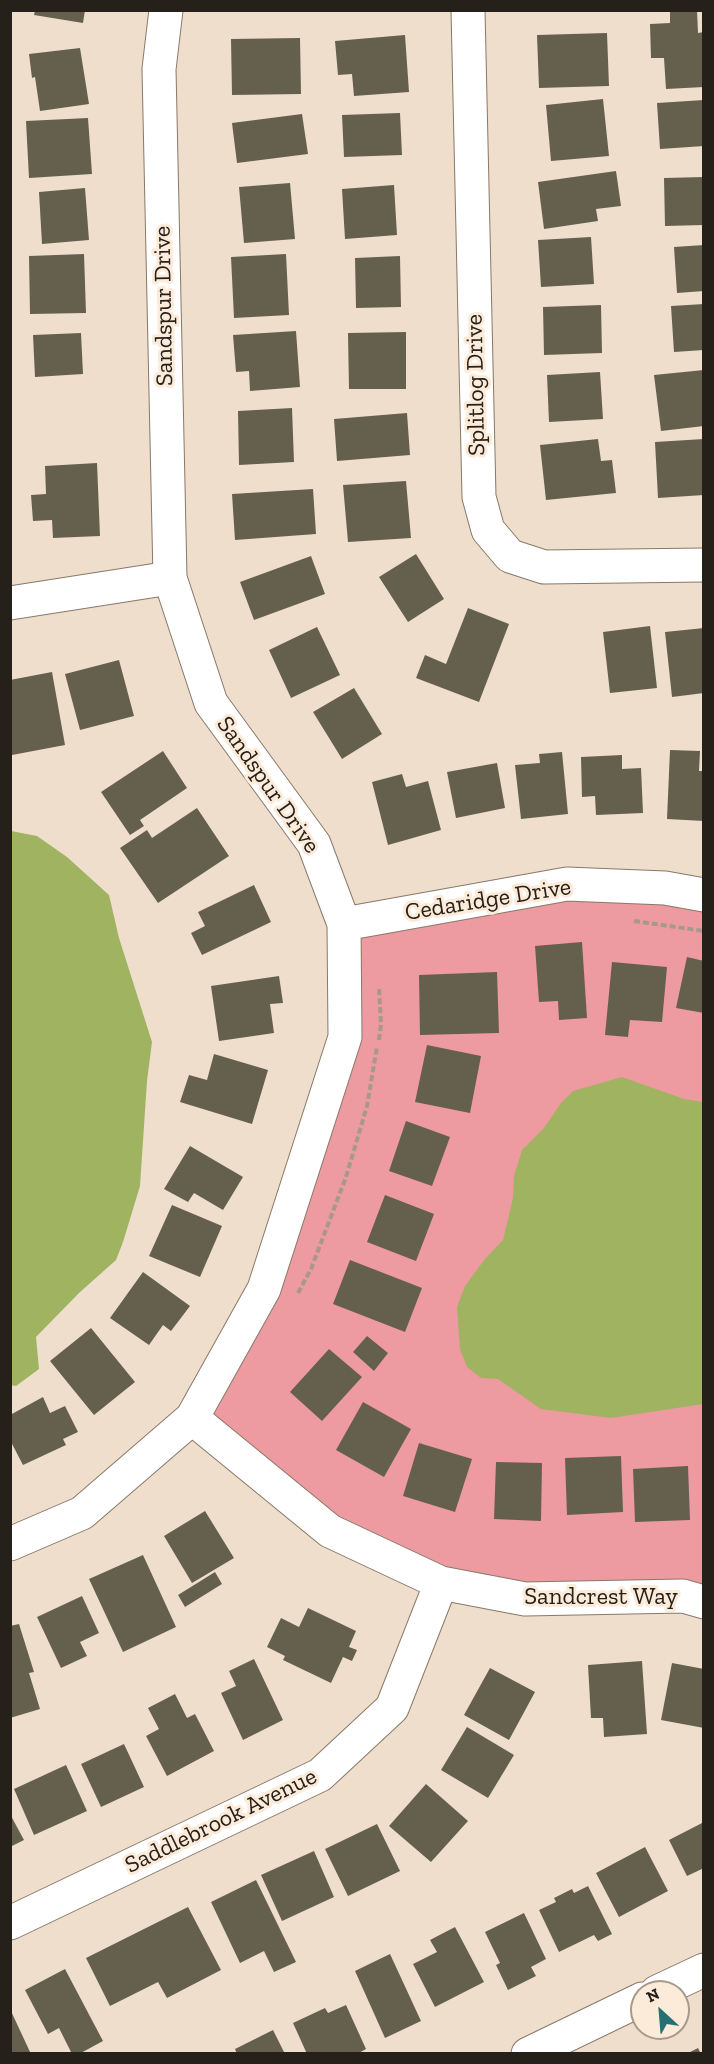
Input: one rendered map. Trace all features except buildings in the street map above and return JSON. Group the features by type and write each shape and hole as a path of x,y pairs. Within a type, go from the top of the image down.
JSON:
{"street":[{"name":"Sandspur Drive","path":"10,1544 82,1513 192,1418 264,1289 345,1038 344,924 314,844 211,703 170,578 159,69 166,10"},
{"name":"Splitlog Drive","path":"468,10 479,497 488,530 510,556 544,567 704,566"},
{"path":"10,603 170,578"},
{"name":"Cedaridge Drive","path":"344,924 567,884 665,888 704,895"},
{"name":"Sandcrest Way","path":"192,1418 330,1531 441,1583 525,1599 683,1596 704,1602"},
{"name":"Saddlebrook Avenue","path":"10,1923 320,1775 392,1708 441,1583"},
{"path":"683,1980 704,1970"},
{"path":"528,2054 630,2005"}],"path":[{"path":"628,920 704,931"},
{"path":"295,1299 311,1269 346,1178 367,1106 381,1024 378,981"}],"shaded area":[{"path":"11,831 37,836 67,857 109,895 119,938 152,1042 140,1186 116,1260 79,1293 36,1337 39,1369 16,1386 10,1385"},
{"path":"567,884 703,896 703,1602 525,1599 330,1531 192,1418 264,1289 345,1038 344,924"},
{"path":"622,1077 684,1099 703,1102 703,1404 611,1418 541,1409 498,1379 481,1378 467,1367 460,1349 457,1307 465,1286 503,1240 513,1198 514,1176 522,1150 544,1128 561,1103 573,1091"}]}
